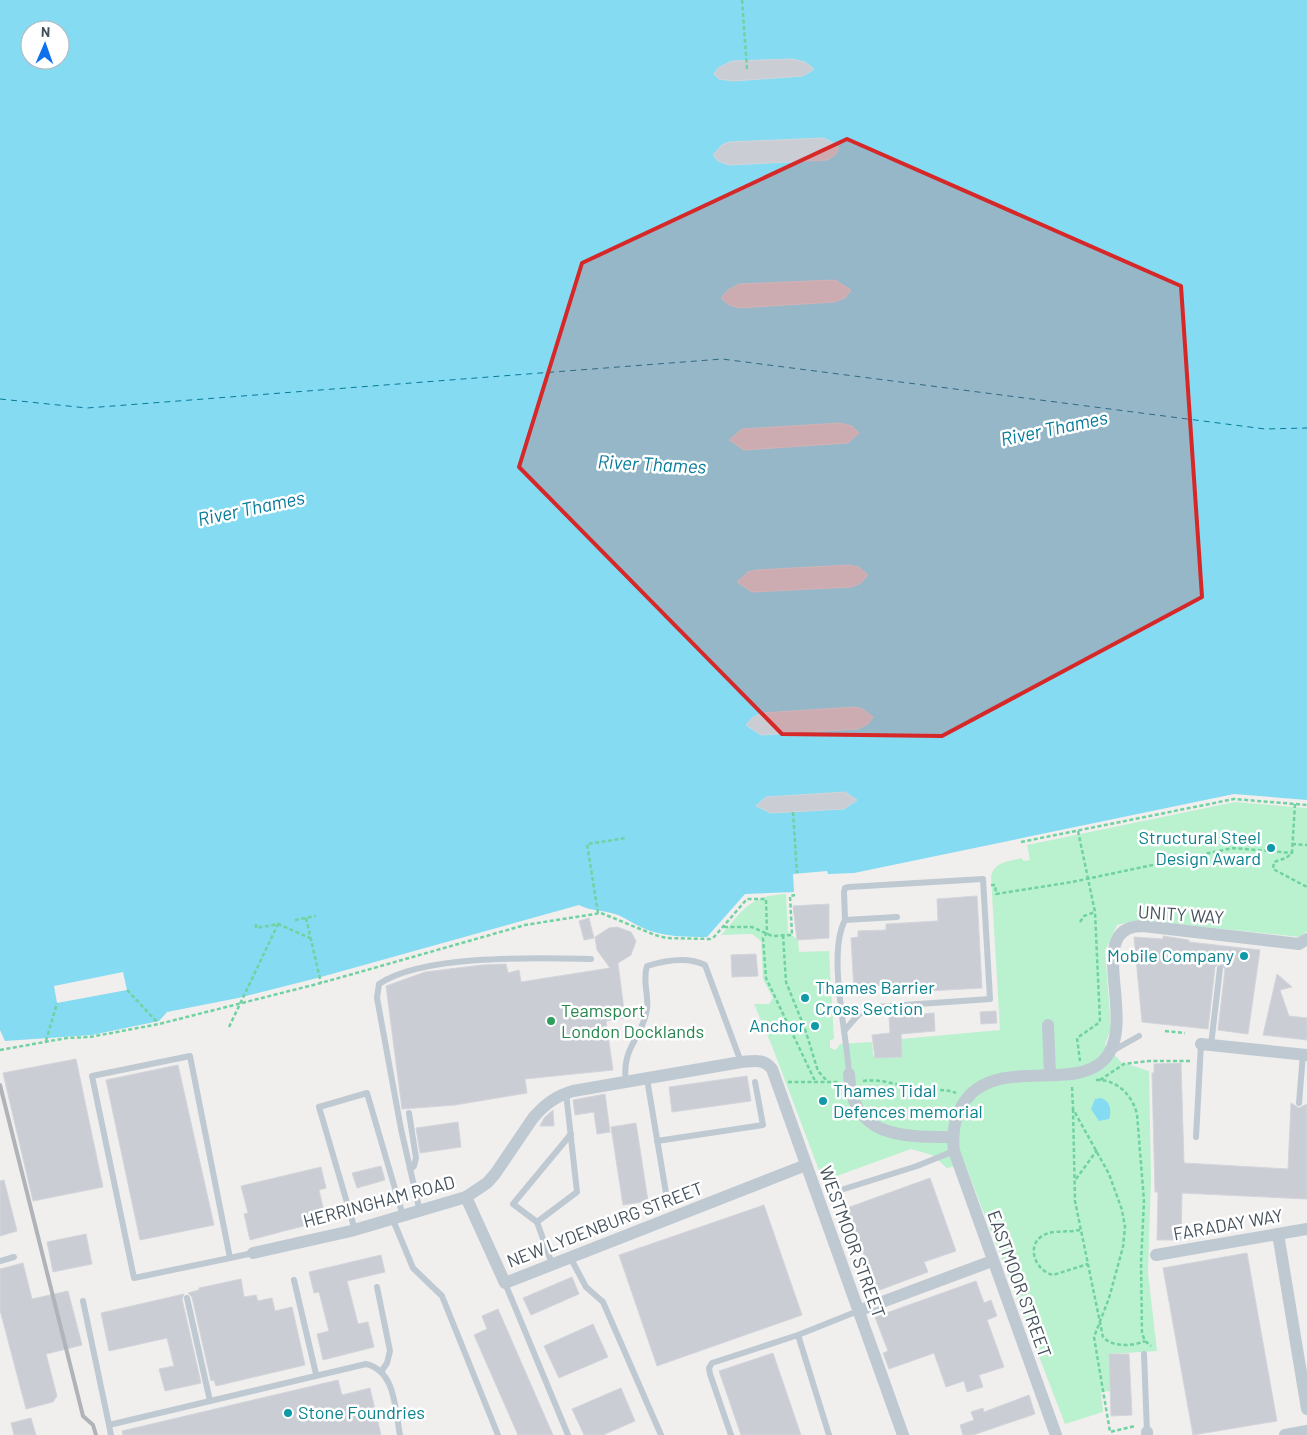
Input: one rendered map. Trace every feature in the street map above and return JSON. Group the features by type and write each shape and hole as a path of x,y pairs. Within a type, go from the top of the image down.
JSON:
{"street":[{"name":"UNITY WAY","path":"1110,1052 1117,1025 1114,945 1124,930 1133,926 1144,926 1306,942"},
{"path":"1048,1025 1050,1075"},
{"path":"1206,1044 1305,1055"},
{"path":"850,1079 854,1102 870,1122 882,1130 902,1136 953,1144 959,1110 965,1100 978,1088 999,1079 1082,1072 1093,1068 1110,1052"},
{"name":"HERRINGHAM ROAD","path":"253,1253 355,1230 466,1197 495,1174 541,1108 559,1095 741,1062 758,1060 766,1062"},
{"name":"WESTMOOR STREET","path":"766,1062 772,1069 903,1435"},
{"name":"EASTMOOR STREET","path":"953,1144 992,1261 1056,1435"},
{"name":"NEW LYDENBURG STREET","path":"466,1197 505,1282 806,1165"},
{"name":"FARADAY WAY","path":"1156,1255 1307,1229"},
{"path":"1278,1234 1307,1409"},
{"path":"858,1311 992,1261"},
{"path":"1285,1435 1307,1431"}],"lane":[{"path":"845,1030 859,1014 876,1007 990,999 983,878 845,888 845,920 839,931 838,944 845,1030 850,1079"},
{"path":"845,920 897,917"},
{"path":"420,1212 378,1003 379,984 424,968 513,958 591,959"},
{"path":"626,1083 624,1067 627,1053 639,1031 647,1008 644,976 647,966 655,964 686,959 705,964 741,1062"},
{"path":"1196,1137 1206,1044 1220,968"},
{"path":"1110,1052 1139,1036"},
{"path":"1299,1104 1305,1055"},
{"path":"230,1258 190,1056 92,1076 134,1278 230,1258 253,1253"},
{"path":"647,1079 666,1193"},
{"path":"658,1141 763,1125 755,1082"},
{"path":"355,1230 319,1107 367,1093 412,1268 442,1296 498,1435"},
{"path":"537,1222 577,1192 566,1093"},
{"path":"410,1113 416,1158 414,1166 410,1169"},
{"path":"552,1264 537,1222 513,1204 571,1134"},
{"path":"844,1189 917,1166 953,1144"},
{"path":"0,1261 14,1257"},
{"path":"570,1258 586,1287 603,1302 661,1435"},
{"path":"294,1280 316,1374"},
{"path":"505,1282 568,1435"},
{"path":"377,1287 390,1351 388,1363 381,1372"},
{"path":"187,1298 210,1401"},
{"path":"83,1301 111,1435"},
{"path":"731,1435 710,1374 709,1368 712,1363 798,1335 858,1311"},
{"path":"798,1335 829,1435"},
{"path":"1143,1431 1144,1354"},
{"path":"109,1426 357,1365 374,1366 388,1381 400,1435"}],"path":[{"path":"742,0 747,69"},
{"path":"1021,842 1234,799 1307,805"},
{"path":"1292,853 1295,804"},
{"path":"793,812 797,873"},
{"path":"1078,831 1095,912 1100,1022 1077,1038 1080,1061"},
{"path":"598,913 587,844 626,838"},
{"path":"1292,844 1307,845"},
{"path":"995,886 996,894 1087,879 1234,848 1292,853"},
{"path":"1292,853 1286,858 1274,862 1273,869 1307,887"},
{"path":"724,927 752,927 767,933 783,936 792,935 790,896 795,895"},
{"path":"0,1050 46,1041 90,1037 159,1024 320,983 526,924 598,913 610,915 643,932 666,938 710,939 724,927 747,899 766,898 767,933 763,938 766,978 814,1081"},
{"path":"1080,922 1084,916 1095,912"},
{"path":"295,920 316,916"},
{"path":"306,918 320,983"},
{"path":"256,924 256,928 278,924 310,938"},
{"path":"229,1027 278,924"},
{"path":"783,936 786,982 805,1029 818,1071 827,1081"},
{"path":"127,990 159,1024"},
{"path":"46,1041 58,1003"},
{"path":"1165,1031 1185,1033"},
{"path":"1151,1347 1145,1341 1142,1333 1141,1287 1144,1201 1134,1103 1120,1087 1100,1080 1124,1064 1185,1061"},
{"path":"777,1083 850,1079 880,1080 914,1088 947,1090 955,1093"},
{"path":"1077,1082 1072,1083 1074,1201 1103,1337 1106,1341 1118,1345 1138,1344 1145,1341"},
{"path":"1073,1109 1097,1150 1117,1196 1125,1227 1124,1248 1094,1338 1094,1348 1102,1378 1110,1432 1143,1431"},
{"path":"1075,1180 1097,1150"},
{"path":"1080,1230 1048,1233 1042,1236 1037,1242 1033,1256 1040,1269 1053,1275 1088,1264"}],"highlighted area":[{"path":"847,139 1181,286 1202,597 942,736 782,734 519,467 582,263"}],"green space":[{"path":"1235,802 1307,808 1307,931 1300,937 1137,920 1117,925 1105,951 1111,1028 1105,1045 1121,1062 1149,1071 1151,1178 1148,1273 1157,1351 1109,1354 1110,1391 1101,1392 1103,1412 1065,1424 965,1164 947,1168 932,1155 911,1149 823,1181 772,1046 754,1004 769,1004 773,998 763,979 761,941 752,934 721,935 742,911 755,901 774,895 786,894 788,932 798,940 799,952 829,951 834,1039 830,1040 830,1048 836,1050 840,1044 872,1042 873,1055 877,1058 899,1057 902,1054 901,1039 1000,1030 991,877 995,868 1022,858 1023,861 1030,860 1027,845"}],"water":[{"name":"River Thames","path":"0,0 1307,0 1307,800 1234,794 854,873 828,874 827,871 793,874 794,892 745,894 707,937 683,937 658,933 639,926 619,915 579,905 321,977 238,998 167,1012 159,1021 92,1035 5,1041 0,1030"},
{"path":"1101,1098 1110,1106 1110,1112 1109,1119 1099,1121 1091,1109 1095,1099"}],"pier":[{"path":"123,972 127,990 57,1003 54,986"}],"building":[{"path":"792,59 805,62 814,69 803,76 733,81 719,79 714,74 718,68 732,61"},
{"path":"824,138 839,148 835,155 827,160 729,165 718,161 713,155 722,145 729,142"},
{"path":"835,280 851,290 845,298 835,302 739,308 729,305 721,298 728,290 739,284"},
{"path":"840,423 852,426 859,433 848,443 744,450 729,440 742,429"},
{"path":"849,565 859,567 868,575 861,583 852,587 752,592 737,582 748,572 756,570"},
{"path":"855,707 863,709 873,717 868,724 858,729 761,735 746,725 752,718 762,713"},
{"path":"845,792 857,800 844,809 771,813 756,806 766,797"},
{"path":"977,896 982,988 890,993 889,985 865,986 866,990 854,991 851,938 858,937 858,931 886,930 886,924 938,921 937,899"},
{"path":"829,904 829,938 797,940 793,906"},
{"path":"589,918 594,938 584,940 579,921"},
{"path":"617,927 631,932 636,941 631,955 618,963 625,1018 606,1021 613,1070 525,1079 527,1093 455,1105 402,1109 386,986 425,972 482,965 506,964 508,973 519,970 521,982 610,968 597,950 595,937 609,928"},
{"path":"1163,936 1189,940 1189,942 1260,950 1248,1034 1218,1030 1225,969 1220,963 1215,967 1208,1029 1142,1022 1134,937 1163,939"},
{"path":"756,954 758,976 732,977 731,955"},
{"path":"1277,974 1292,987 1280,990 1289,1016 1307,1018 1307,1040 1263,1035"},
{"path":"996,1011 997,1023 981,1024 980,1012"},
{"path":"934,1013 935,1031 901,1034 902,1057 875,1058 872,1035 890,1033 889,1017"},
{"path":"76,1059 103,1187 33,1201 3,1073"},
{"path":"1181,1063 1184,1163 1288,1169 1291,1103 1299,1108 1307,1104 1307,1199 1182,1193 1181,1240 1157,1240 1158,1192 1155,1192 1152,1073 1154,1073 1154,1064"},
{"path":"178,1065 214,1225 140,1240 106,1080"},
{"path":"747,1076 751,1101 672,1112 669,1087"},
{"path":"605,1094 610,1132 597,1134 594,1112 575,1115 573,1100"},
{"path":"553,1110 554,1126 540,1126 544,1118"},
{"path":"458,1122 461,1147 420,1153 416,1128"},
{"path":"636,1123 648,1201 623,1205 611,1127"},
{"path":"381,1166 385,1180 357,1188 352,1173"},
{"path":"321,1167 326,1188 319,1190 326,1220 250,1240 244,1214 248,1213 241,1186"},
{"path":"930,1178 956,1251 924,1262 928,1272 877,1291 847,1208"},
{"path":"4,1180 17,1231 0,1236 0,1181"},
{"path":"764,1205 802,1315 657,1366 619,1255"},
{"path":"86,1234 92,1264 53,1272 47,1242"},
{"path":"1247,1253 1277,1421 1193,1435 1163,1268"},
{"path":"381,1255 385,1272 347,1281 358,1324 368,1322 374,1347 323,1360 317,1334 329,1331 319,1292 314,1293 309,1272"},
{"path":"23,1263 32,1299 68,1291 82,1345 46,1354 57,1396 53,1402 26,1409 0,1310 0,1269"},
{"path":"572,1277 579,1294 531,1315 523,1298"},
{"path":"241,1279 244,1297 256,1295 258,1301 272,1298 275,1311 292,1307 305,1365 216,1386 214,1380 211,1381 192,1297 188,1293 199,1290 199,1288"},
{"path":"976,1281 984,1303 991,1300 997,1316 987,1320 1004,1367 979,1375 983,1387 967,1392 964,1381 946,1387 934,1353 889,1369 883,1353 888,1351 875,1317"},
{"path":"184,1294 182,1299 201,1383 165,1391 159,1369 174,1366 167,1338 109,1351 101,1313"},
{"path":"498,1309 553,1435 518,1435 474,1335 487,1329 482,1316"},
{"path":"593,1324 608,1357 559,1378 544,1346"},
{"path":"773,1353 801,1435 741,1435 719,1371"},
{"path":"1109,1354 1129,1354 1132,1415 1111,1416"},
{"name":"Stone Foundries","path":"338,1380 342,1395 370,1388 381,1435 123,1435 122,1431"},
{"path":"621,1388 635,1421 603,1435 584,1435 572,1409"},
{"path":"1029,1395 1035,1414 973,1435 963,1435 960,1425 974,1420 971,1412 983,1408 984,1412"},
{"path":"31,1418 36,1435 14,1435 11,1423"}],"ferry route":[{"path":"0,399 87,408 722,359 1265,429 1307,428"}],"railway":[{"path":"0,1085 83,1416 93,1425 96,1435"}],"place":[{"name":"Structural Steel Design Award","path":"1271,848"},
{"name":"Mobile Company","path":"1244,956"},
{"name":"Thames Barrier Cross Section","path":"805,998"},
{"name":"Teamsport London Docklands","path":"551,1021"},
{"name":"Anchor","path":"815,1026"},
{"name":"Thames Tidal Defences memorial","path":"823,1101"},
{"name":"Stone Foundries","path":"288,1413"}]}
